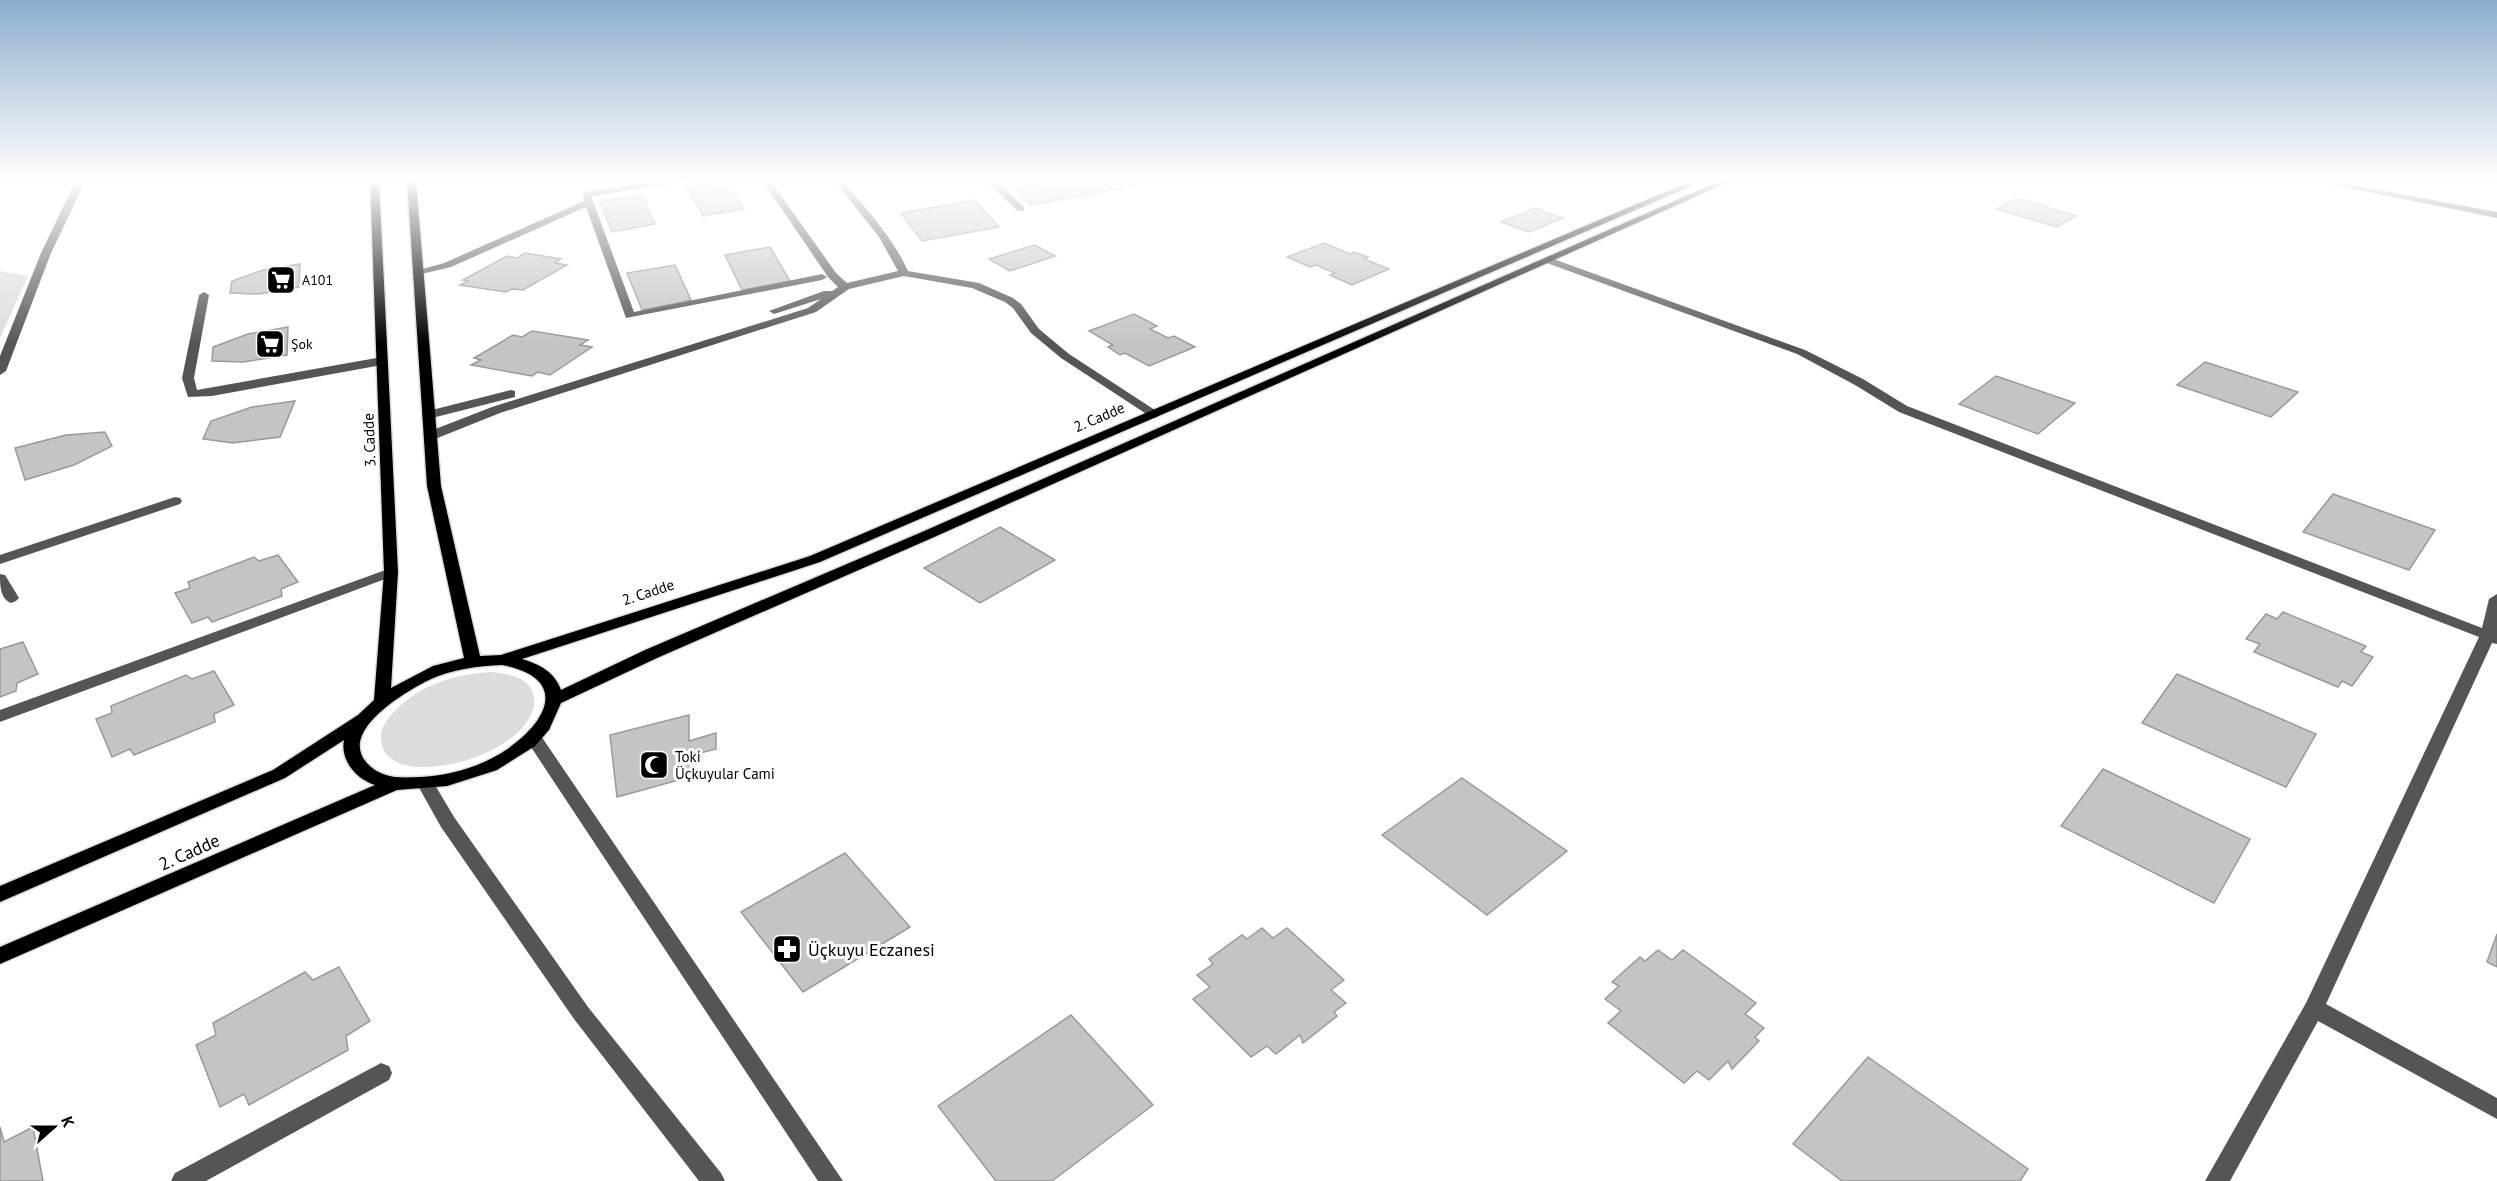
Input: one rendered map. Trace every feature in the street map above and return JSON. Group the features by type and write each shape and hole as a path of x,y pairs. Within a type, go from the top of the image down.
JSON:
{"main road":[{"name":"3. Cadde","path":"376,235 391,572 382,700"},
{"path":"415,235 434,486 473,661"},
{"name":"2. Cadde","path":"502,660 815,559 1572,235"},
{"path":"554,700 651,654 949,526 1604,235"},
{"path":"0,894 279,774 362,720 382,700 409,682 441,669 473,661 502,660 525,663 542,672 552,685 554,700 548,718 533,737 486,768 457,778 426,784 394,784 368,776 354,761 352,742 362,720"},
{"name":"2. Cadde","path":"0,956 394,784"}],"street":[{"path":"0,371 55,235"},
{"path":"417,272 447,265 514,235"},
{"path":"600,235 630,316 822,277"},
{"path":"804,235 832,275 845,287"},
{"path":"882,235 904,273"},
{"path":"1548,260 1801,352 1859,382 1903,409 2492,637"},
{"path":"428,415 489,402 845,287 904,273 961,281 999,294 1017,306 1035,331 1065,356 1155,414"},
{"path":"430,436 496,410 812,310 845,287"},
{"path":"204,295 188,378 192,394 382,361"},
{"path":"0,560 175,501"},
{"path":"0,716 391,572"},
{"path":"0,578 10,598"},
{"path":"2217,1181 2314,1008 2492,637 2497,599"},
{"path":"533,737 831,1181"},
{"path":"426,784 447,822 581,1013 713,1181"},
{"path":"2314,1008 2497,1109"},
{"path":"183,1181 381,1073"}],"shaded area":[{"path":"0,271 28,276 0,338"},
{"path":"491,672 518,678 529,685 532,691 534,698 531,716 519,732 501,745 478,756 454,763 431,767 410,766 387,756 382,744 382,730 386,722 406,701 416,693 440,682 465,675"}],"building":[{"path":"918,235 954,235 922,241"},
{"path":"1324,243 1350,254 1354,252 1368,257 1364,259 1389,269 1352,285 1330,275 1335,273 1316,265 1310,267 1287,257"},
{"path":"1035,245 1055,256 1010,271 989,259"},
{"path":"770,247 790,281 742,290 725,255"},
{"path":"525,253 561,259 555,263 567,265 523,290 512,289 506,292 460,285 468,281 463,280 507,256 517,258"},
{"path":"300,264 299,287 259,294 230,293 232,281 263,270"},
{"path":"675,265 691,300 642,310 627,273"},
{"path":"1134,314 1157,326 1150,329 1168,338 1174,336 1195,347 1149,366 1125,353 1120,355 1108,347 1113,345 1089,331"},
{"path":"288,327 287,355 243,362 212,361 213,347 248,334"},
{"path":"532,331 588,340 580,345 592,347 550,375 538,372 532,376 471,365 481,360 474,358 513,335 522,337"},
{"path":"2205,362 2298,392 2271,417 2177,385"},
{"path":"1996,376 2075,403 2038,434 1959,404"},
{"path":"295,401 280,437 233,443 203,439 211,421 252,407"},
{"path":"105,432 112,446 74,465 25,480 15,448 66,435"},
{"path":"2333,494 2435,530 2409,570 2303,532"},
{"path":"1000,527 1055,560 980,603 924,568"},
{"path":"278,555 298,582 281,589 282,596 212,622 208,617 192,623 175,593 190,588 188,582 254,557 259,561"},
{"path":"2283,612 2366,646 2361,652 2373,657 2352,686 2342,681 2338,687 2254,652 2260,644 2246,639 2266,614 2277,619"},
{"path":"23,642 38,674 17,683 16,691 0,697 0,649"},
{"path":"214,671 234,705 214,714 215,722 134,755 130,749 112,757 96,719 112,713 111,706 186,675 192,679"},
{"path":"2177,674 2316,734 2286,787 2142,723"},
{"name":"Toki Üçkuyular Cami","path":"689,715 689,741 716,733 716,749 693,755 697,775 617,797 610,735"},
{"path":"2103,769 2250,839 2214,903 2061,826"},
{"path":"1462,778 1567,851 1487,915 1382,835"},
{"path":"845,853 910,927 803,992 741,912"},
{"path":"1262,928 1273,938 1287,928 1344,980 1331,990 1346,1003 1334,1012 1337,1016 1303,1043 1300,1035 1276,1054 1267,1046 1251,1057 1193,999 1210,987 1197,975 1213,964 1209,959 1242,935 1247,939"},
{"path":"2497,934 2497,967 2487,962"},
{"path":"1658,950 1672,960 1683,950 1756,1003 1745,1014 1764,1028 1755,1037 1759,1041 1732,1069 1728,1061 1709,1080 1697,1071 1684,1083 1608,1023 1621,1011 1605,999 1619,986 1612,982 1640,957 1645,961"},
{"path":"339,967 370,1021 346,1036 348,1050 249,1105 244,1094 220,1107 196,1045 216,1035 213,1023 305,972 313,980"},
{"path":"1071,1015 1153,1105 1052,1181 996,1181 938,1106"},
{"path":"1868,1057 2028,1169 2020,1181 1842,1181 1793,1144"},
{"path":"0,1127 4,1142 33,1127 43,1181 0,1181"}],"place":[{"name":"A101","path":"281,280"},
{"name":"Şok","path":"270,344"},
{"name":"Toki Üçkuyular Cami","path":"654,765"},
{"name":"Üçkuyu Eczanesi","path":"787,949"}]}
